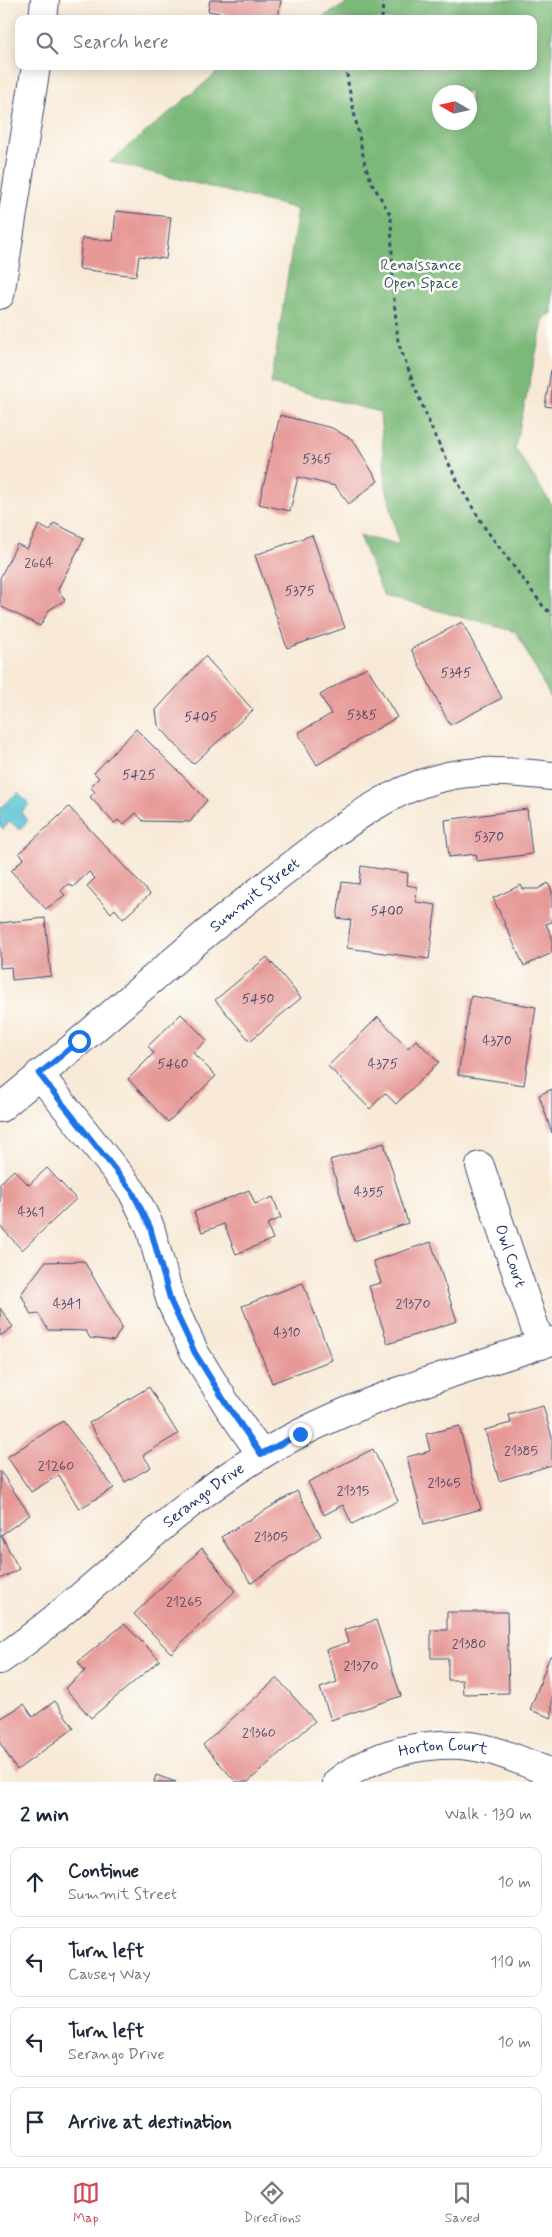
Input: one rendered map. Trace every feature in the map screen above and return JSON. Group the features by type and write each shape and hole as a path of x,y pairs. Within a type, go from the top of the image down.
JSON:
{"street":[{"path":"43,15 45,0"},
{"path":"0,296 35,70"},
{"name":"Summit Street","path":"0,1108 256,892 380,802 404,790 453,775 494,771 552,776"},
{"path":"39,1074 132,1191 150,1227 171,1302 195,1353 227,1405 261,1454"},
{"name":"Owl Court","path":"480,1166 546,1343"},
{"name":"Serango Drive","path":"0,1660 25,1643 145,1540 200,1496 261,1454 327,1420 380,1398 546,1343"},
{"name":"Horton Court","path":"338,1782 368,1763 396,1753 428,1746 461,1746 494,1751 552,1773"}],"path":[{"path":"382,0 382,15"},
{"path":"348,70 347,78 365,165 372,184 391,216 393,289 398,342 414,385 434,434 481,520 543,606 552,615"}],"green space":[{"name":"Renaissance Open Space","path":"347,0 552,0 552,313 544,318 515,448 552,505 552,700 516,632 384,596 359,536 399,545 386,486 380,412 271,384 298,209 110,162 220,70 537,70 537,15 326,15 346,4"}],"water":[{"path":"18,792 30,804 21,813 28,821 19,830 10,821 3,829 0,826 0,809"}],"building":[{"path":"210,0 281,0 279,15 230,15 208,11"},
{"path":"116,211 171,217 166,259 139,256 136,276 79,269 82,238 113,241"},
{"path":"552,370 552,407 545,406"},
{"path":"280,415 332,428 353,440 378,481 349,504 335,486 298,477 290,511 259,504"},
{"path":"54,523 84,538 58,589 65,600 49,610 40,626 0,606 0,578 17,544 27,549 39,525 50,531"},
{"path":"312,535 345,628 287,648 255,555"},
{"path":"462,622 502,698 450,725 411,649"},
{"path":"205,656 253,710 193,764 158,725 156,710"},
{"path":"367,667 397,717 317,765 298,733 331,714 320,695"},
{"path":"136,729 207,800 190,822 143,821 136,813 123,825 118,820 114,823 90,797 95,792 90,787 99,778 94,773"},
{"path":"69,807 150,894 123,919 115,909 111,913 87,886 95,878 89,872 73,887 68,884 61,891 65,895 46,909 11,871 24,858 19,853"},
{"path":"527,809 532,854 477,861 476,854 449,857 445,820"},
{"path":"361,866 408,873 407,885 417,887 416,902 436,905 429,959 347,948 351,920 337,918 342,882 359,884"},
{"path":"548,883 552,891 552,922 546,924 552,937 552,953 524,966 493,898 521,885 523,889 538,889"},
{"path":"45,918 51,976 12,980 11,967 0,968 0,923"},
{"path":"267,957 301,998 250,1041 215,1000"},
{"path":"471,996 536,1007 524,1085 458,1075"},
{"path":"181,1014 207,1040 193,1053 216,1076 168,1122 128,1079 154,1053 148,1046"},
{"path":"378,1017 408,1048 416,1040 439,1062 396,1104 385,1093 370,1109 328,1066"},
{"path":"552,1089 552,1133 539,1095"},
{"path":"384,1143 408,1223 354,1241 330,1160"},
{"path":"47,1168 76,1199 22,1250 0,1226 0,1183 14,1170 29,1185"},
{"path":"249,1190 255,1204 273,1197 281,1218 267,1224 273,1239 236,1254 224,1224 202,1232 194,1212"},
{"path":"431,1242 457,1321 388,1344 369,1286 381,1283 373,1261"},
{"path":"84,1261 122,1327 114,1341 90,1338 86,1331 48,1330 39,1314 31,1315 21,1294 45,1262"},
{"path":"303,1283 332,1360 272,1383 242,1306"},
{"path":"0,1308 13,1327 0,1336"},
{"path":"149,1387 178,1434 143,1455 151,1467 125,1482 89,1423"},
{"path":"543,1406 552,1437 552,1465 499,1481 485,1430 511,1423 509,1415"},
{"path":"63,1421 114,1488 79,1509 59,1475 31,1492 7,1457"},
{"path":"459,1426 481,1509 424,1524 407,1457 430,1451 426,1434"},
{"path":"373,1449 398,1501 352,1524 343,1505 324,1515 308,1482"},
{"path":"0,1471 30,1515 1,1535 19,1569 0,1579"},
{"path":"297,1491 321,1536 251,1583 221,1537"},
{"path":"202,1548 235,1591 171,1653 134,1614"},
{"path":"447,1612 507,1612 509,1693 463,1694 462,1680 448,1680 448,1658 431,1658 431,1630 447,1630"},
{"path":"376,1620 401,1696 331,1720 320,1688 337,1682 326,1650 348,1642 344,1630"},
{"path":"124,1624 160,1660 91,1718 65,1688 85,1671 78,1662"},
{"path":"550,1656 552,1656 552,1718 530,1710"},
{"path":"277,1678 315,1721 248,1782 236,1782 203,1745"},
{"path":"55,1701 74,1728 17,1770 0,1743 0,1719 24,1704 33,1717"},
{"path":"156,1775 176,1782 154,1782"}],"route":[{"path":"79,1041 39,1074 132,1191 150,1227 171,1302 195,1353 227,1405 261,1454 300,1434"}]}
